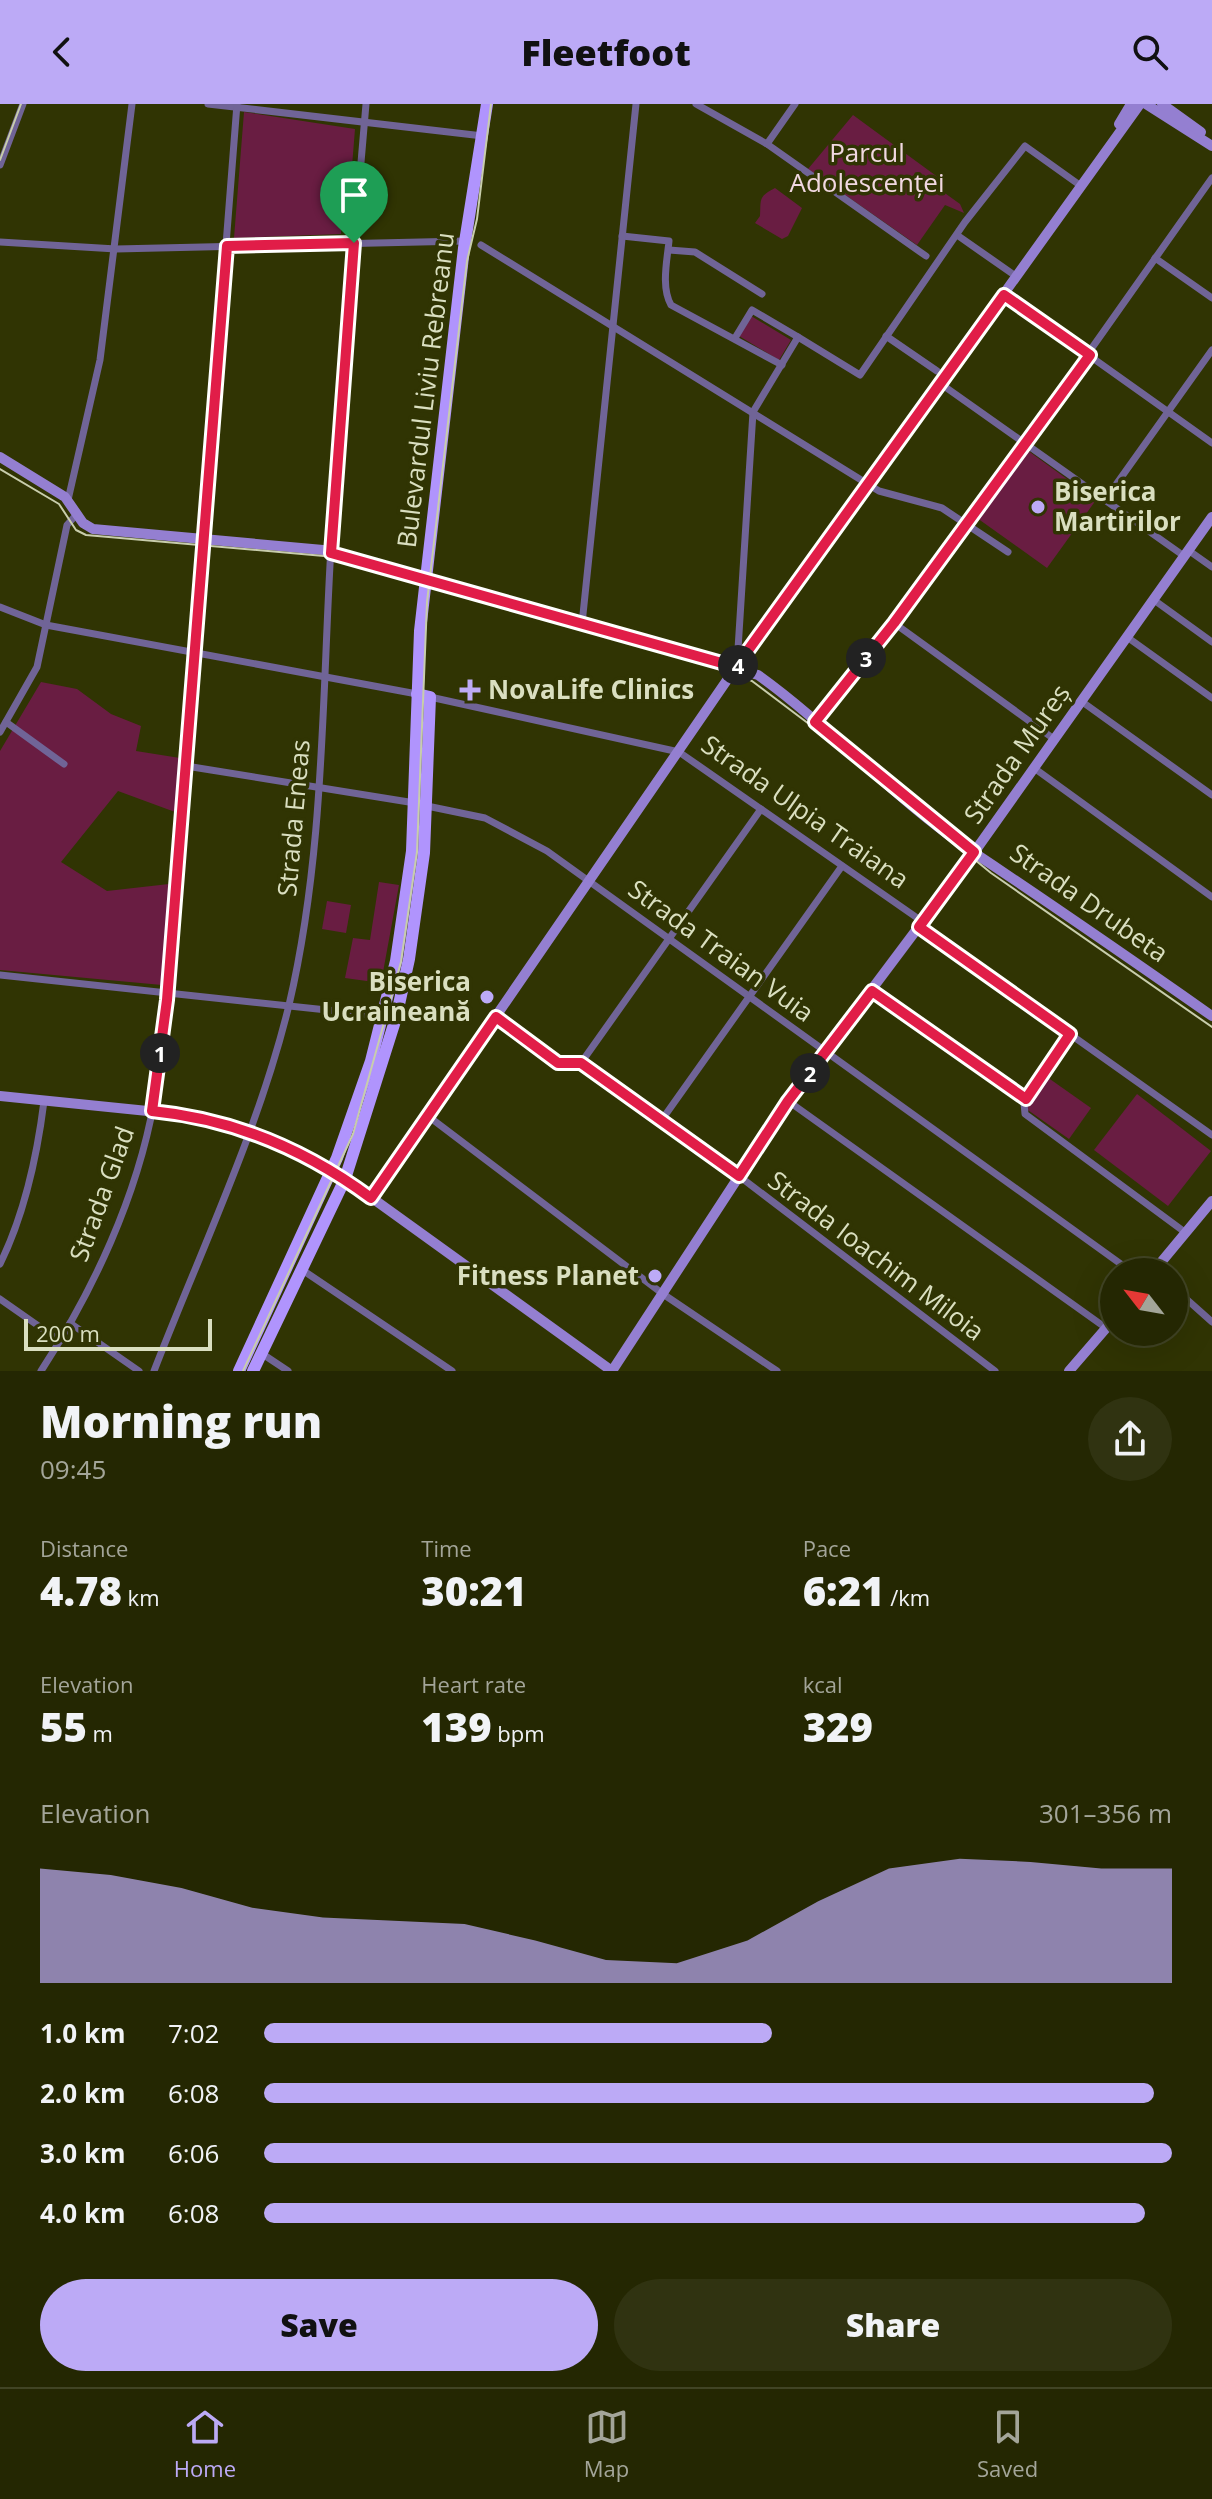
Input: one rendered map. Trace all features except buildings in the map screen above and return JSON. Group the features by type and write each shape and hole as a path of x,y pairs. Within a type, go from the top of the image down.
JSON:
{"main road":[{"name":"Bulevardul Liviu Rebreanu","path":"253,1371 345,1179 392,1033 409,959 421,805 426,579 466,241 487,104"},
{"name":"Bulevardul Liviu Rebreanu","path":"239,1371 332,1170 383,1016 421,805"}],"street":[{"path":"0,165 23,104"},
{"path":"0,457 68,500 100,360 132,104"},
{"path":"208,104 483,136"},
{"name":"Strada Eneas","path":"154,1371 248,1131 289,1004 310,894 319,787 331,553 366,104"},
{"path":"582,624 636,104"},
{"path":"696,104 767,144 926,256"},
{"path":"767,144 795,104"},
{"path":"1108,148 1131,104"},
{"path":"371,1198 736,667 870,485 1108,148 1143,104 1212,143"},
{"path":"1162,104 1212,143"},
{"name":"Strada Glad","path":"41,1371 70,1323 108,1247 152,1111 167,993 186,766 236,106"},
{"path":"735,338 752,310 860,375 957,235 1025,146 1081,186"},
{"path":"815,722 894,623 1090,355 1212,178"},
{"path":"957,235 1017,277"},
{"path":"622,236 695,252 762,294"},
{"path":"0,242 116,249 466,241"},
{"path":"481,245 613,323 870,485 890,496 942,508 1008,552"},
{"path":"669,246 667,297 671,305 782,365"},
{"path":"1155,258 1212,298"},
{"path":"1004,295 1212,443"},
{"path":"886,336 937,371"},
{"path":"736,667 753,412 798,337"},
{"path":"1105,500 1212,350"},
{"path":"941,384 1105,500 1212,567"},
{"name":"Strada Drubeta","path":"68,500 88,527 99,531 331,553 758,675 798,704 815,722 974,852 1212,1016"},
{"path":"0,731 37,667 67,525 77,514"},
{"name":"Strada Mureș","path":"612,1371 788,1101 974,852 1212,517"},
{"path":"1154,600 1212,642"},
{"name":"Strada Ulpia Traiana","path":"0,607 46,625 325,675 679,752 842,866 1212,1135"},
{"path":"894,623 1054,739"},
{"path":"1127,637 1212,698"},
{"path":"1081,701 1212,795"},
{"path":"6,722 64,764"},
{"name":"Strada Traian Vuia","path":"186,766 485,818 525,838 590,880 1112,1258"},
{"path":"1034,768 1212,897"},
{"path":"581,1063 761,809"},
{"path":"661,1121 842,866"},
{"path":"0,975 383,1016"},
{"path":"872,991 1026,1099"},
{"name":"Strada Ioachim Miloia","path":"496,1017 558,1063 581,1063 739,1176 995,1371"},
{"path":"1070,1034 1026,1099 1023,1110 1028,1118 1186,1233"},
{"path":"0,1096 200,1118 248,1131 289,1147 345,1179 612,1371"},
{"path":"0,1264 21,1212 35,1158 44,1101"},
{"path":"788,1101 1100,1324"},
{"path":"428,1116 663,1294 777,1371"},
{"path":"1165,1258 1212,1201"},
{"path":"301,1269 452,1371"},
{"path":"0,1299 60,1341"},
{"path":"1188,1301 1212,1322"},
{"path":"70,1323 139,1371"},
{"path":"1072,1370 1100,1335"},
{"path":"261,1353 288,1371"}],"green space":[{"path":"244,112 355,129 347,229 341,229 341,234 234,238"},
{"name":"Parcul Adolescenței","path":"853,115 939,178 935,186 960,204 964,213 945,205 917,245 808,169"},
{"path":"775,188 802,208 788,236 782,239 755,223 760,216 762,199"},
{"path":"751,316 791,340 779,360 739,336"},
{"path":"1027,450 1096,500 1047,568 977,518"},
{"path":"41,682 77,689 111,714 141,726 136,751 180,758 175,812 118,791 61,862 107,891 169,884 162,985 0,970 0,751"},
{"path":"379,882 399,885 381,983 345,978 353,938 370,940"},
{"path":"327,901 351,905 346,933 322,929"},
{"path":"1047,1077 1091,1108 1069,1139 1025,1108"},
{"path":"1137,1094 1211,1151 1168,1206 1094,1150"}],"tram line":[{"path":"0,160 21,104"},
{"path":"243,1371 353,1134 401,962 417,852 427,602 467,261 477,219 491,104"},
{"path":"0,469 59,504 76,530 86,535 324,556 733,672 752,681 813,727 991,873 1212,1027"}],"place":[{"name":"Biserica Martirilor","path":"1038,507"},
{"name":"NovaLife Clinics","path":"470,690"},
{"name":"Biserica Ucraineană","path":"487,997"},
{"name":"Fitness Planet","path":"655,1276"}],"route":[{"path":"354,243 331,553 736,667 866,491 1004,295 1090,355 894,623 815,722 974,852 919,927 1070,1034 1026,1099 872,991 788,1101 739,1176 581,1063 558,1063 496,1017 371,1198 332,1170 289,1147 242,1128 187,1115 152,1111 167,1000 227,246 354,243"}]}
